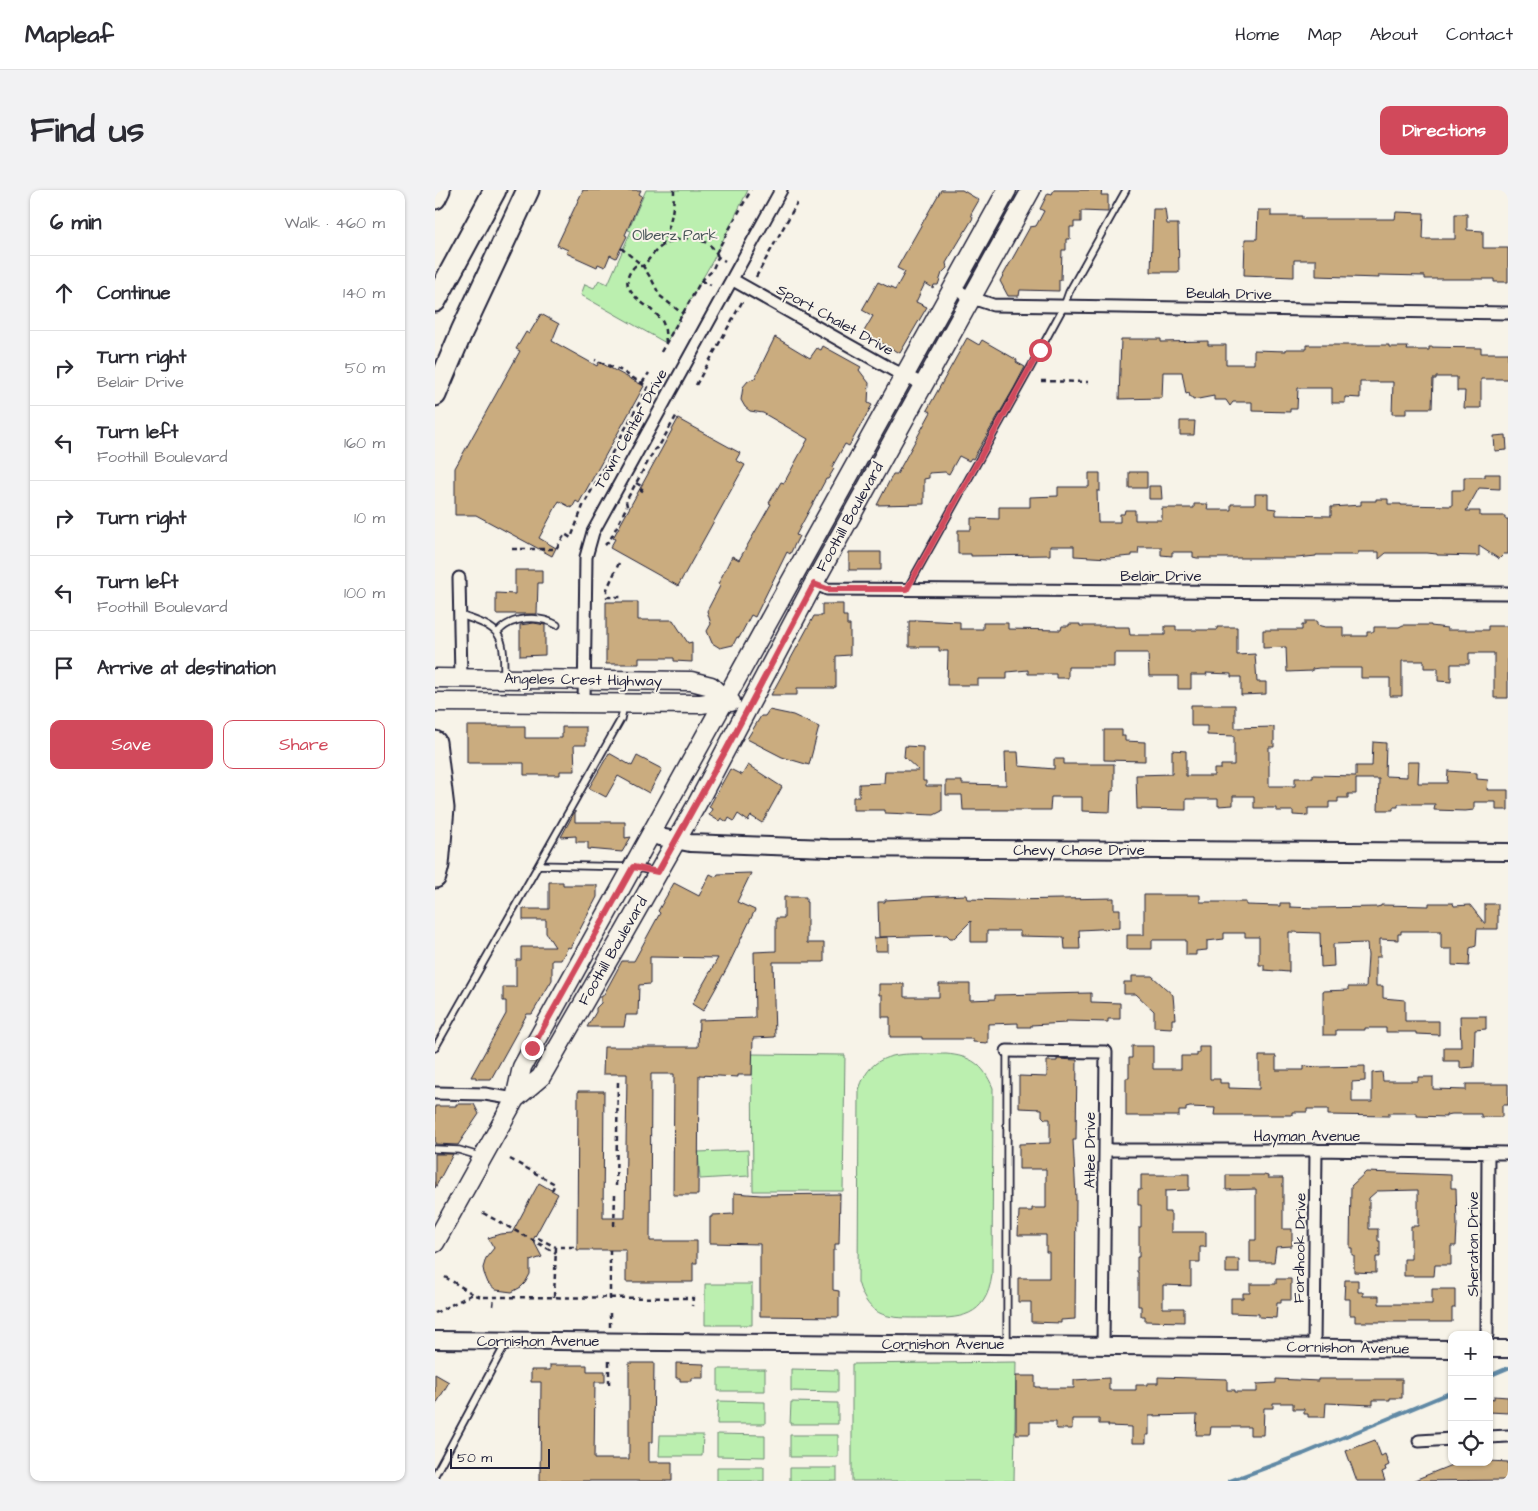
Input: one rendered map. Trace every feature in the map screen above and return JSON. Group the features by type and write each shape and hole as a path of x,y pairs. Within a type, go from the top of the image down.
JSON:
{"highway":[{"path":"435,198 439,190"},
{"path":"435,301 495,190"},
{"path":"435,395 461,331 528,190"},
{"path":"435,742 443,808 438,865 435,877"}],"main road":[{"name":"Foothill Boulevard","path":"435,1243 484,1158 515,1099 522,1067 1007,190"},
{"name":"Foothill Boulevard","path":"515,1099 541,1077 676,841 923,384 1031,190"},
{"path":"795,574 814,584"},
{"name":"Angeles Crest Highway","path":"435,678 691,681 711,686 725,700 747,708"},
{"name":"Angeles Crest Highway","path":"435,702 701,704 725,700"}],"street":[{"name":"Town Center Drive","path":"584,704 586,557 593,532 781,190"},
{"name":"Sport Chalet Drive","path":"733,280 923,384"},
{"name":"Beulah Drive","path":"953,288 972,298 993,305 1508,313"},
{"path":"459,578 461,678"},
{"name":"Belair Drive","path":"814,584 827,589 1508,593"},
{"name":"Chevy Chase Drive","path":"650,835 676,841 828,848 1508,852"},
{"name":"Atlee Drive","path":"1007,1051 1106,1052 1103,1347"},
{"path":"435,1093 485,1094 515,1099"},
{"name":"Hayman Avenue","path":"1106,1150 1316,1150 1508,1153"},
{"name":"Fordhook Drive","path":"1314,1347 1316,1150"},
{"name":"Sheraton Drive","path":"1487,1331 1488,1153"},
{"name":"Cornishon Avenue","path":"435,1340 1448,1349"},
{"path":"1493,1349 1508,1349"},
{"path":"1493,1437 1508,1436"},
{"path":"1419,1441 1448,1439"}],"lane":[{"path":"907,589 1126,190"},
{"path":"460,615 498,632 504,648 504,679"},
{"path":"498,632 510,623 530,619 549,621 557,625"},
{"path":"435,1048 539,865 573,800 621,719 624,703"},
{"path":"539,865 633,867 658,872"},
{"path":"1007,1051 1007,1345"},
{"path":"435,1150 459,1150 484,1158"},
{"path":"435,1475 507,1341"}],"path":[{"path":"667,343 665,325 660,317 636,298 629,287 628,277 630,271 635,266 643,266 660,248 667,235 672,217 674,190"},
{"path":"717,253 751,190"},
{"path":"756,277 797,203"},
{"path":"660,248 676,240 699,240 713,247 718,258 712,270 701,281 661,352"},
{"path":"621,248 643,266 660,296 683,314"},
{"path":"718,258 725,261"},
{"path":"701,281 711,285"},
{"path":"696,385 742,302"},
{"path":"512,549 556,549 565,534 571,538 583,506 648,387 620,370 595,360"},
{"path":"642,383 649,373"},
{"path":"1041,381 1088,382"},
{"path":"605,545 610,540 627,506 626,501 635,483 678,413"},
{"path":"605,467 609,470"},
{"path":"635,483 643,487 641,490 646,493"},
{"path":"619,563 607,589 607,597 624,597"},
{"path":"616,1186 617,1082"},
{"path":"510,1159 555,1184 552,1190"},
{"path":"614,1226 615,1195"},
{"path":"483,1213 556,1253"},
{"path":"538,1238 556,1247 577,1247"},
{"path":"554,1297 556,1247"},
{"path":"610,1250 610,1298"},
{"path":"445,1277 481,1297 693,1298 692,1306"},
{"path":"435,1313 473,1294"},
{"path":"493,1306 494,1297"},
{"path":"610,1313 610,1331"},
{"path":"609,1358 609,1384"}],"green space":[{"name":"Olberz Park","path":"646,190 748,190 713,260 666,343 581,295 585,284 594,288 599,280 608,284 631,231 628,230"},
{"path":"752,1054 845,1055 843,1191 753,1191"},
{"path":"905,1054 946,1054 969,1059 975,1063 985,1073 993,1088 992,1275 984,1300 969,1313 949,1318 891,1317 882,1314 868,1304 858,1282 859,1090 865,1076 873,1066 882,1060"},
{"path":"748,1150 749,1176 700,1179 698,1152"},
{"path":"705,1284 752,1284 752,1325 705,1325"},
{"path":"1016,1362 1014,1481 852,1481 852,1364"},
{"path":"718,1369 765,1369 765,1391 718,1391"},
{"path":"791,1369 838,1370 838,1392 791,1391"},
{"path":"718,1401 765,1402 765,1424 717,1424"},
{"path":"791,1402 838,1403 838,1424 790,1424"},
{"path":"717,1434 765,1435 765,1457 717,1456"},
{"path":"660,1435 703,1435 702,1456 659,1456"},
{"path":"790,1435 838,1435 838,1457 790,1457"},
{"path":"717,1467 764,1467 764,1481 717,1481"},
{"path":"790,1468 837,1468 837,1481 790,1481"}],"building":[{"path":"583,190 641,190 639,194 642,196 625,235 627,236 616,258 610,255 605,267 598,264 597,267 566,253 568,250 557,245"},
{"path":"941,190 962,190 979,200 971,214 973,218 946,263 947,268 942,273 938,285 934,285 933,288 925,283 916,302 927,307 900,353 863,333 873,316 862,310 878,282 895,290 905,272 897,268"},
{"path":"1054,190 1102,190 1101,195 1108,195 1108,212 1081,211 1081,222 1074,222 1074,227 1070,227 1070,239 1066,239 1066,250 1062,250 1059,291 1020,290 1019,296 1008,296 1000,281 1030,227 1036,226 1044,211 1040,209 1048,193 1052,194"},
{"path":"1153,209 1165,209 1167,224 1178,224 1179,272 1151,272"},
{"path":"1258,210 1271,210 1271,216 1302,216 1302,219 1395,219 1396,212 1424,213 1423,239 1455,239 1455,214 1467,214 1467,230 1483,231 1483,248 1508,248 1508,282 1494,282 1494,279 1425,279 1425,276 1379,275 1379,278 1316,276 1316,260 1294,260 1294,277 1244,275 1245,239 1257,239"},
{"path":"541,314 559,324 552,341 597,366 599,362 644,386 579,503 576,501 572,508 559,501 539,538 556,548 552,556 476,515 455,515 455,468 520,351 516,349 526,332 529,334"},
{"path":"775,337 810,358 817,348 821,350 823,346 861,367 859,370 869,383 868,403 872,405 849,446 845,444 832,467 834,469 828,479 826,479 796,535 799,536 790,554 787,552 755,617 751,615 739,638 737,637 733,645 720,648 712,643 707,631 711,624 707,611 720,586 718,584 732,556 739,560 771,504 769,503 781,482 784,483 808,439 763,413 750,411 741,400 743,387 748,381 755,378"},
{"path":"967,338 979,345 982,340 1017,360 1016,362 1025,367 1014,388 973,459 971,458 969,461 959,456 949,474 945,472 929,473 929,478 924,479 924,504 877,505 893,474 897,474 931,412 927,410"},
{"path":"1121,339 1161,339 1161,342 1208,341 1208,345 1226,345 1226,364 1254,364 1254,350 1286,351 1286,349 1307,349 1307,345 1389,345 1389,347 1408,347 1407,350 1429,350 1429,347 1481,348 1481,353 1508,353 1508,379 1481,379 1481,408 1464,408 1465,391 1457,391 1457,377 1436,377 1436,379 1433,379 1432,408 1406,408 1406,414 1392,414 1393,382 1360,382 1360,398 1345,397 1345,403 1332,403 1332,388 1298,388 1297,409 1290,409 1290,412 1252,411 1252,402 1233,402 1230,406 1226,400 1214,400 1214,396 1193,400 1189,393 1186,394 1182,372 1163,372 1162,398 1119,399"},
{"path":"678,419 740,453 736,460 745,465 678,586 610,548 615,539 613,538"},
{"path":"1180,421 1195,421 1194,435 1180,435"},
{"path":"1506,435 1507,450 1495,451 1494,436"},
{"path":"1129,472 1147,472 1147,488 1129,488"},
{"path":"1089,473 1100,473 1100,491 1097,491 1098,522 1120,522 1120,514 1124,514 1125,510 1135,510 1135,520 1162,520 1162,508 1194,508 1194,504 1208,504 1207,510 1231,510 1231,504 1255,504 1255,494 1268,494 1268,508 1276,509 1276,515 1331,516 1331,507 1361,505 1361,501 1376,501 1376,499 1388,499 1388,504 1452,506 1452,490 1464,490 1464,477 1485,477 1485,474 1500,474 1500,489 1479,488 1466,511 1480,511 1480,516 1505,516 1505,519 1508,519 1508,554 1504,554 1499,559 1479,546 1479,556 1386,553 1379,559 1379,552 1358,552 1358,555 1316,555 1297,558 1197,558 1193,557 1193,552 1172,552 1172,556 1161,555 1161,547 1139,547 1138,554 1109,558 1074,556 1074,546 1050,546 1050,555 971,556 971,554 958,554 958,530 971,530 971,518 999,519 999,507 1030,507 1030,497 1058,496 1058,487 1089,487"},
{"path":"1149,486 1161,486 1162,499 1149,499"},
{"path":"849,552 881,552 881,570 849,570"},
{"path":"515,570 542,570 542,583 538,583 537,614 496,614 496,593 515,594"},
{"path":"606,602 638,602 638,620 673,620 688,643 692,642 692,662 674,661 674,658 639,658 639,664 606,664"},
{"path":"822,604 843,604 843,616 847,616 847,625 850,625 850,655 836,656 836,687 797,688 797,695 771,695 814,616 822,616"},
{"path":"909,621 960,622 960,629 983,629 983,623 1008,623 1008,629 1061,630 1062,626 1069,626 1069,624 1129,627 1130,635 1165,635 1165,626 1176,626 1176,630 1217,630 1217,627 1237,627 1237,655 1255,654 1257,682 1266,682 1266,694 1241,695 1241,677 1231,677 1231,674 1206,673 1207,675 1191,675 1191,689 1178,689 1178,676 1149,676 1148,653 1114,653 1114,667 1068,667 1068,678 1056,678 1056,674 1028,674 1028,670 1007,672 1007,679 978,679 978,685 947,685 948,651 939,651 939,647 909,647"},
{"path":"1305,621 1317,621 1317,625 1325,627 1343,627 1343,636 1367,636 1367,632 1374,632 1374,627 1399,627 1403,625 1431,625 1447,628 1447,630 1488,630 1488,626 1508,626 1508,698 1494,698 1494,653 1469,653 1469,664 1451,664 1451,682 1438,681 1438,668 1424,668 1424,661 1402,661 1402,696 1390,696 1390,678 1361,678 1361,668 1319,668 1312,669 1312,671 1287,672 1286,647 1263,648 1263,630 1302,630 1302,625 1305,625"},
{"path":"534,623 545,625 545,655 520,656 520,625"},
{"path":"1191,705 1235,705 1235,728 1274,727 1274,747 1269,747 1269,786 1295,786 1295,778 1313,778 1313,775 1356,776 1356,766 1372,766 1373,742 1386,743 1385,776 1407,777 1407,762 1419,762 1418,783 1447,783 1448,771 1477,773 1477,779 1488,780 1487,790 1508,790 1508,810 1496,810 1496,802 1474,802 1474,810 1465,811 1434,810 1435,804 1398,804 1398,807 1393,807 1393,810 1378,810 1379,779 1356,779 1356,794 1348,794 1348,798 1338,798 1338,802 1329,802 1329,808 1308,808 1308,816 1293,815 1293,811 1276,811 1276,808 1254,808 1254,796 1233,796 1233,805 1218,806 1218,799 1186,799 1186,810 1137,809 1136,775 1172,774 1172,750 1186,751 1186,776 1214,776 1214,769 1221,769 1221,765 1234,765 1234,736 1207,735 1207,726 1191,726"},
{"path":"769,710 793,715 819,727 809,765 782,757 747,739 761,716 765,716"},
{"path":"467,726 525,726 525,738 562,738 562,727 586,727 586,745 574,745 575,771 560,771 560,775 524,775 524,763 467,763"},
{"path":"1104,730 1122,730 1122,736 1125,736 1125,741 1145,742 1145,761 1104,760"},
{"path":"905,746 923,747 923,781 926,781 926,786 942,786 942,811 934,815 885,813 885,810 853,810 853,797 859,797 859,784 884,783 885,771 919,771 904,757"},
{"path":"1005,752 1018,752 1019,766 1054,769 1054,759 1064,759 1064,764 1114,764 1114,791 1111,791 1110,812 1082,811 1082,797 1051,797 1050,810 963,810 962,795 946,795 946,781 962,781 962,784 1006,785"},
{"path":"609,753 632,766 637,756 662,769 649,793 618,776 606,797 589,788"},
{"path":"748,765 782,787 762,823 751,816 748,821 738,814 734,821 729,818 727,822 721,818 719,821 709,815 712,809 709,807 730,769 742,775"},
{"path":"575,811 575,822 625,822 625,838 631,837 622,852 588,849 588,842 576,842 576,836 561,837"},
{"path":"751,873 737,902 755,910 727,968 703,1011 692,1004 718,958 650,957 650,984 639,985 638,1015 626,1015 624,1027 587,1027 596,1012 596,1008 601,1003 601,996 603,996 622,961 634,961 674,883 699,896 710,874 716,877 718,874"},
{"path":"549,882 563,882 563,885 597,885 597,897 570,948 568,947 561,960 552,960 552,980 532,1014 527,1014 491,1079 476,1079 476,1077 471,1077 506,1014 506,1001 503,1001 503,987 516,987 516,960 521,960 521,947 555,947 546,933 546,920 523,920 523,909 549,909"},
{"path":"966,895 967,899 1009,900 1114,898 1114,909 1120,909 1120,928 1079,930 1080,949 1065,949 1064,937 1020,936 1020,931 987,931 987,942 971,942 971,921 954,938 950,938 947,935 879,937 878,902"},
{"path":"1144,895 1200,895 1200,902 1246,902 1246,905 1280,906 1280,903 1290,903 1290,907 1315,908 1377,907 1381,905 1429,906 1429,903 1453,903 1454,906 1470,905 1485,924 1485,904 1498,904 1498,929 1477,929 1476,946 1470,948 1469,966 1452,965 1452,949 1441,949 1441,931 1401,931 1401,934 1398,934 1398,940 1380,939 1380,957 1376,957 1376,986 1383,986 1383,998 1405,1000 1405,1021 1439,1021 1439,1035 1416,1034 1416,1032 1386,1032 1386,1028 1365,1028 1365,1030 1336,1030 1336,1035 1323,1035 1323,991 1348,990 1348,987 1366,987 1367,943 1333,944 1334,966 1321,967 1320,933 1289,932 1289,972 1264,970 1264,965 1259,965 1259,937 1245,937 1245,933 1224,933 1224,939 1207,941 1207,950 1196,951 1196,955 1186,955 1186,940 1152,940 1152,949 1127,949 1127,935 1144,935"},
{"path":"784,897 806,897 807,943 824,943 824,962 773,962 775,1037 753,1038 752,1075 738,1075 738,1077 699,1075 698,1195 673,1195 674,1074 651,1074 650,1241 697,1241 697,1263 693,1263 693,1282 626,1282 626,1250 577,1250 578,1091 604,1091 603,1218 625,1218 627,1074 603,1074 604,1047 698,1047 699,1020 755,1018 754,952 776,951 776,918 784,918"},
{"path":"888,937 888,951 875,951 874,938"},
{"path":"1132,976 1152,976 1173,995 1175,1019 1172,1019 1172,1028 1154,1027 1154,1011 1136,994 1124,994 1124,982 1132,982"},
{"path":"879,984 904,984 904,997 939,997 939,984 970,984 970,1000 995,999 995,995 1091,993 1091,1002 1120,1003 1120,1019 1108,1019 1108,1022 1066,1021 1066,1023 1031,1025 1031,1027 1018,1027 1018,1023 988,1024 988,1043 973,1042 973,1039 890,1037 890,1017 882,1017 882,995 879,995"},
{"path":"1460,1016 1486,1016 1486,1029 1475,1030 1474,1067 1460,1068 1460,1061 1444,1061 1444,1047 1461,1047"},
{"path":"1132,1046 1153,1046 1153,1069 1181,1069 1181,1056 1197,1056 1199,1047 1210,1047 1210,1079 1220,1079 1220,1083 1229,1083 1229,1088 1259,1089 1259,1056 1276,1056 1276,1070 1304,1070 1304,1066 1365,1066 1365,1081 1352,1082 1352,1102 1372,1102 1372,1073 1382,1072 1383,1081 1418,1081 1418,1077 1433,1077 1433,1089 1466,1090 1466,1084 1508,1084 1508,1105 1502,1105 1502,1117 1481,1117 1481,1114 1452,1114 1446,1115 1446,1117 1417,1116 1417,1113 1389,1113 1389,1116 1328,1115 1328,1109 1307,1109 1307,1112 1292,1112 1292,1115 1214,1115 1215,1108 1190,1107 1186,1108 1186,1111 1179,1111 1179,1116 1126,1116 1126,1078 1129,1078 1129,1058 1132,1058"},
{"path":"1057,1059 1077,1060 1076,1140 1073,1140 1076,1198 1075,1319 1061,1320 1061,1323 1031,1322 1031,1302 1018,1302 1018,1278 1049,1278 1049,1252 1046,1252 1046,1235 1018,1235 1019,1211 1032,1211 1032,1208 1046,1208 1046,1169 1019,1169 1019,1144 1050,1143 1050,1119 1045,1119 1042,1116 1042,1109 1019,1108 1019,1076 1047,1077 1047,1061 1057,1061"},
{"path":"456,1104 474,1104 479,1114 458,1145 435,1144 435,1106 456,1106"},
{"path":"435,1154 453,1154 435,1188"},
{"path":"1366,1172 1451,1175 1451,1188 1456,1188 1457,1226 1456,1246 1451,1246 1451,1265 1435,1265 1434,1276 1404,1276 1404,1259 1411,1259 1411,1226 1418,1226 1418,1190 1377,1191 1369,1198 1369,1229 1378,1229 1378,1241 1380,1241 1380,1257 1376,1257 1376,1273 1354,1272 1354,1255 1352,1255 1352,1248 1350,1248 1351,1186"},
{"path":"1189,1174 1189,1190 1165,1191 1165,1212 1170,1212 1171,1214 1171,1232 1206,1232 1206,1247 1200,1247 1200,1262 1191,1262 1191,1286 1163,1285 1163,1308 1184,1308 1184,1322 1145,1321 1145,1316 1141,1316 1141,1306 1138,1306 1137,1272 1139,1227 1141,1227 1141,1205 1138,1205 1138,1190 1141,1190 1141,1175"},
{"path":"1226,1175 1264,1175 1268,1176 1268,1178 1283,1178 1283,1229 1292,1229 1292,1246 1276,1247 1274,1262 1250,1262 1250,1240 1256,1240 1256,1189 1226,1190"},
{"path":"539,1183 558,1194 533,1240 542,1257 530,1261 530,1274 521,1287 512,1292 496,1290 488,1283 483,1268 486,1258 494,1248 488,1238 512,1233"},
{"path":"734,1193 761,1195 840,1194 839,1244 835,1244 835,1250 833,1250 833,1290 839,1291 839,1317 760,1316 760,1244 710,1243 710,1217 712,1215 734,1214"},
{"path":"1226,1259 1239,1259 1239,1273 1226,1273"},
{"path":"1276,1279 1291,1279 1291,1300 1281,1300 1281,1303 1277,1303 1276,1318 1259,1317 1259,1314 1231,1313 1231,1298 1243,1298 1243,1293 1250,1293 1250,1284 1276,1284"},
{"path":"1345,1280 1358,1280 1358,1292 1363,1292 1363,1296 1379,1296 1379,1304 1432,1304 1432,1289 1455,1289 1455,1308 1452,1308 1452,1322 1355,1322 1355,1315 1350,1315 1350,1299 1344,1299"},
{"path":"629,1363 654,1363 653,1442 649,1442 649,1462 672,1462 672,1481 540,1481 541,1382 531,1382 531,1370 550,1370 550,1365 587,1365 587,1371 605,1371 605,1382 595,1382 594,1459 629,1459"},
{"path":"676,1363 704,1364 704,1378 680,1381 680,1378 676,1378"},
{"path":"435,1374 449,1382 435,1406"},
{"path":"1016,1376 1035,1376 1035,1387 1040,1388 1074,1388 1074,1380 1109,1378 1109,1390 1136,1390 1136,1385 1158,1383 1158,1377 1227,1379 1227,1390 1235,1390 1235,1392 1257,1392 1257,1384 1276,1383 1276,1379 1318,1381 1318,1379 1402,1379 1402,1398 1373,1400 1373,1405 1326,1403 1325,1417 1308,1417 1308,1414 1304,1414 1304,1409 1293,1409 1293,1403 1273,1403 1273,1408 1264,1408 1263,1435 1250,1435 1250,1427 1211,1427 1210,1435 1196,1435 1197,1415 1149,1416 1149,1435 1146,1435 1146,1443 1132,1443 1132,1427 1099,1424 1099,1419 1072,1419 1072,1429 1056,1429 1056,1422 1030,1422 1030,1434 1016,1434"},
{"path":"1494,1396 1508,1397 1508,1413 1493,1412"},
{"path":"1375,1440 1381,1456 1385,1454 1389,1465 1382,1472 1385,1481 1357,1481 1346,1451"},
{"path":"1493,1461 1508,1462 1508,1480 1412,1481 1449,1466 1493,1466"}],"waterway":[{"path":"1493,1374 1508,1368"},
{"path":"1230,1481 1303,1454 1448,1394"}],"route":[{"path":"532,1048 633,867 658,872 697,804 814,584 827,589 907,589 941,531 1040,350"}]}
